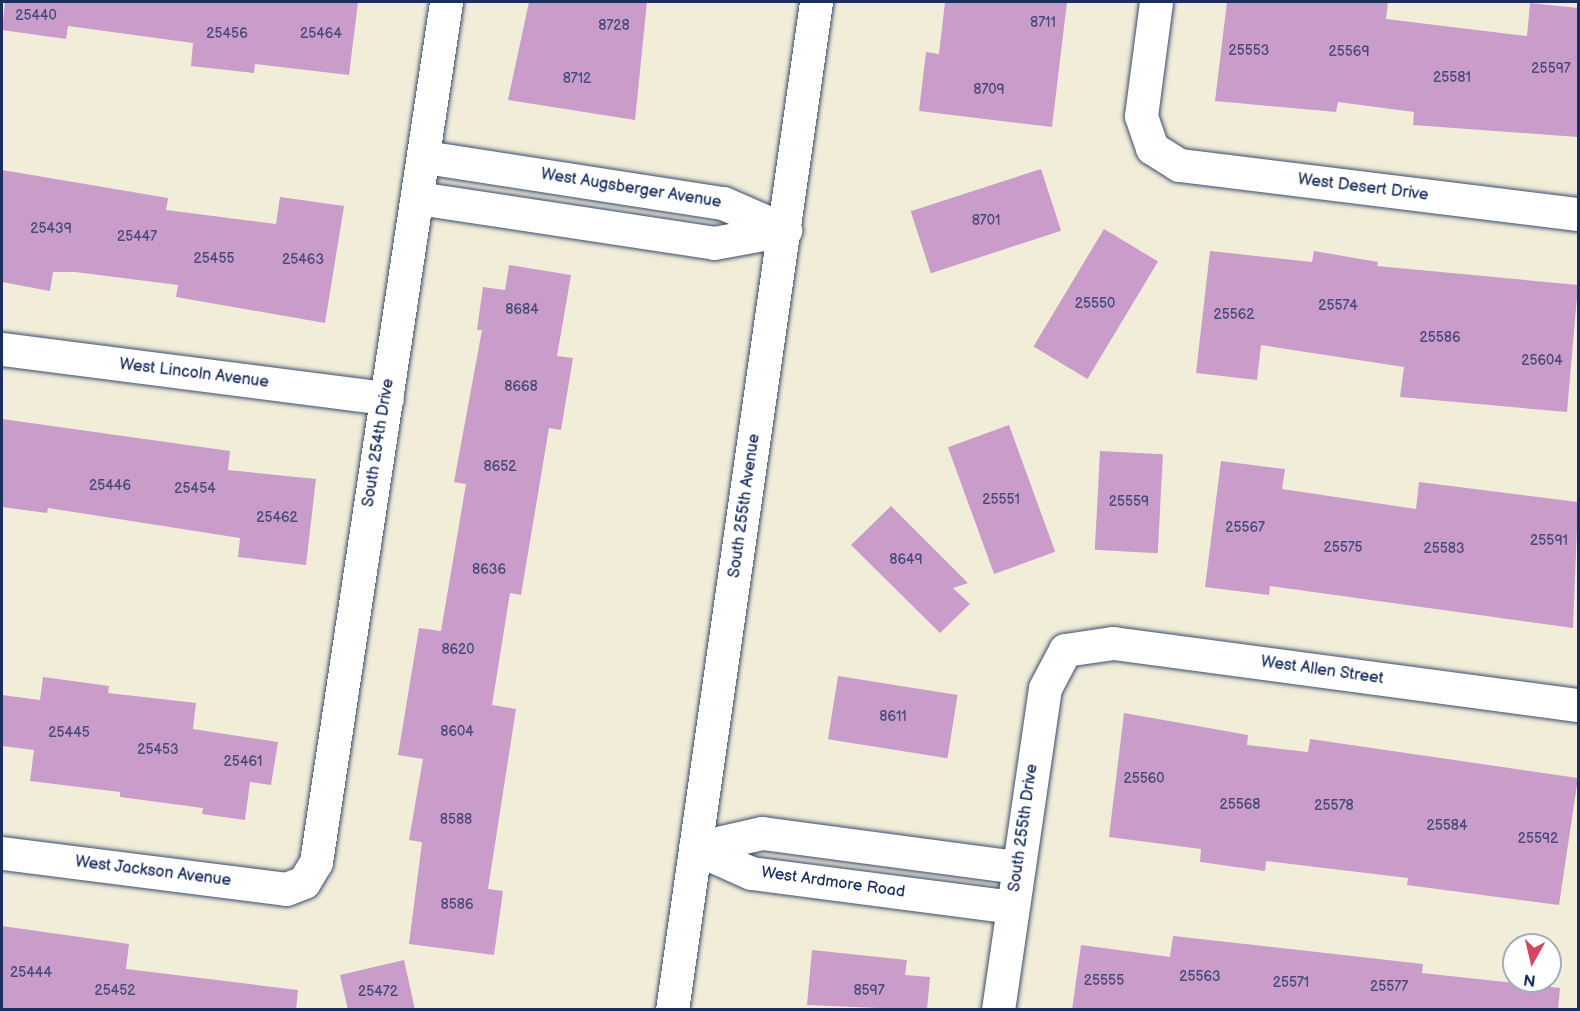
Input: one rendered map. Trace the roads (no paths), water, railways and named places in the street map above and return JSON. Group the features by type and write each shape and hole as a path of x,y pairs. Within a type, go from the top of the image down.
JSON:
{"street":[{"name":"South 254th Drive","path":"304,882 316,862 425,157 446,2"},
{"name":"South 255th Avenue","path":"672,1010 816,2"},
{"name":"West Desert Drive","path":"1156,2 1141,116 1152,148 1179,165 1578,214"},
{"name":"West Augsberger Avenue","path":"425,157 723,202 785,230"},
{"path":"418,198 714,243 785,230"},
{"name":"West Lincoln Avenue","path":"2,349 387,398"},
{"name":"West Allen Street","path":"1065,650 1113,643 1578,705"},
{"name":"South 255th Drive","path":"998,1010 1017,867 1045,688 1065,650"},
{"path":"695,848 762,833 1017,867"},
{"name":"West Ardmore Road","path":"695,848 751,873 1012,907"},
{"name":"West Jackson Avenue","path":"2,853 286,889 304,882"}]}
